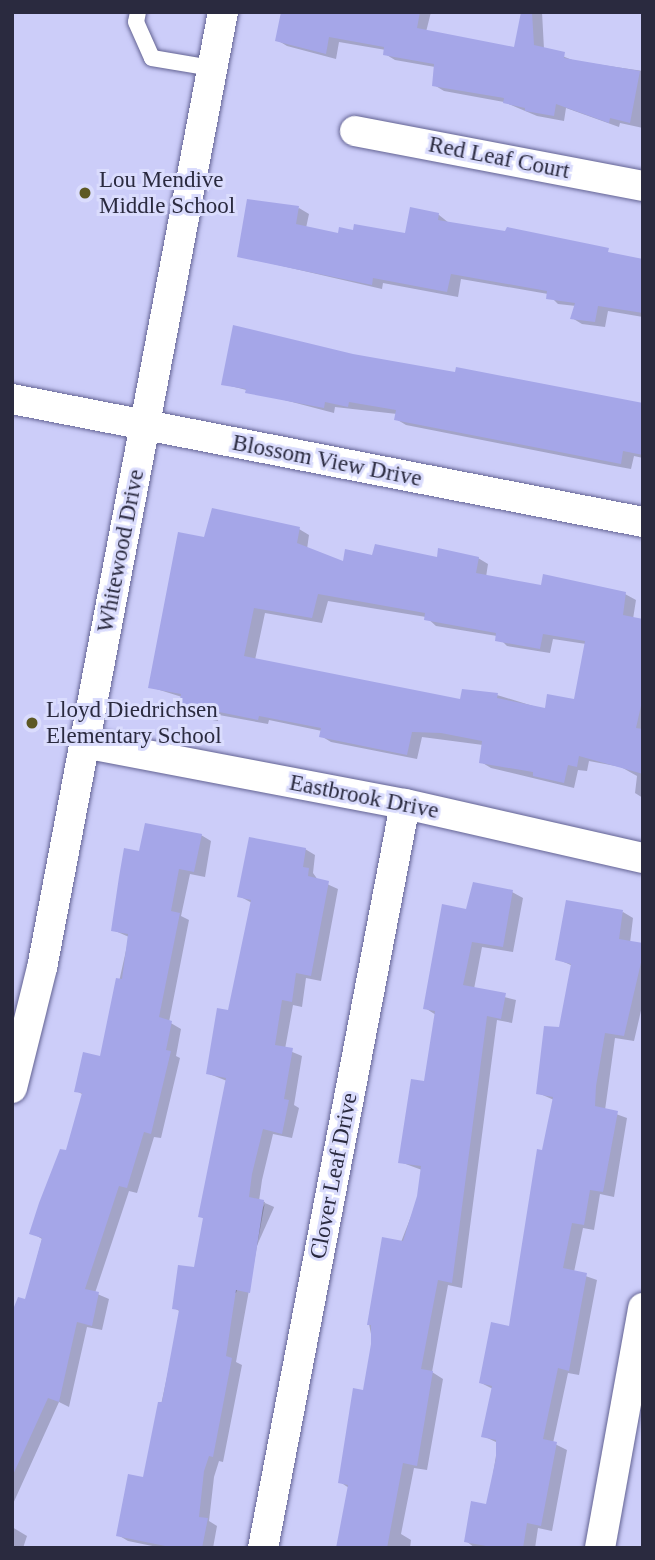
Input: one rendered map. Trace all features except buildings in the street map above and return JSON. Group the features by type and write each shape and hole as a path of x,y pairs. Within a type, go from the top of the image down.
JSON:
{"street":[{"name":"Whitewood Drive","path":"12,1088 42,968 223,12"},
{"name":"Red Leaf Court","path":"355,131 643,186"},
{"name":"Blossom View Drive","path":"12,399 643,522"},
{"name":"Eastbrook Drive","path":"84,743 405,804 643,858"},
{"name":"Clover Leaf Drive","path":"263,1548 405,804"},
{"path":"600,1548 643,1308"}],"lane":[{"path":"138,12 136,22 152,58 212,68"}],"place":[{"name":"Lou Mendive Middle School","path":"85,193"},
{"name":"Lloyd Diedrichsen Elementary School","path":"32,723"}]}
